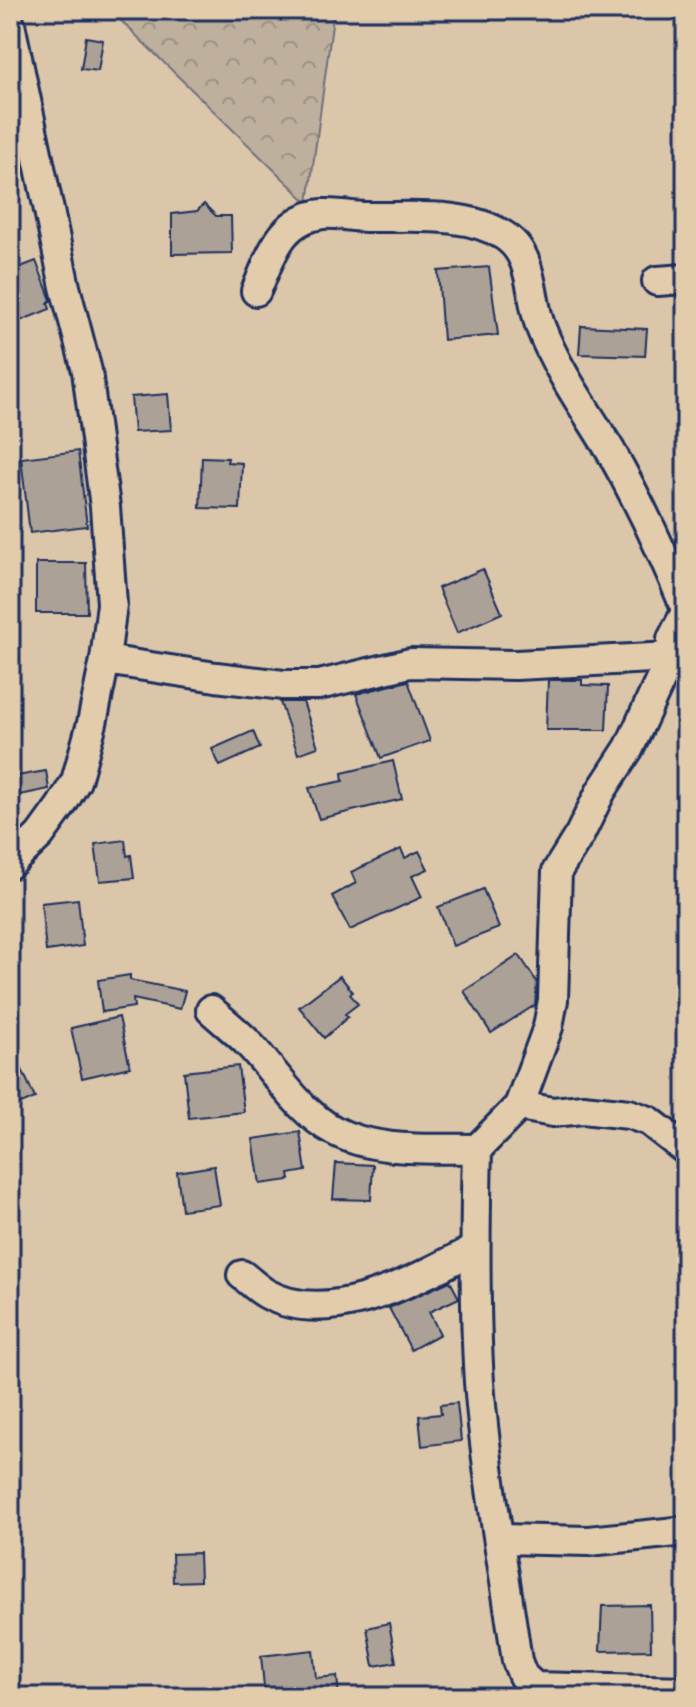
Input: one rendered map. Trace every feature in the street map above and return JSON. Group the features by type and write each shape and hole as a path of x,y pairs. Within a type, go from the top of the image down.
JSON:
{"street":[{"path":"10,24 21,137 52,219 65,287 87,371 110,556 112,604 105,660 76,781 40,835 10,864"},
{"path":"256,291 274,249 293,223 323,214 473,223 503,234 519,247 539,324 555,361 631,488 686,611 672,639 671,657 629,748 601,791 557,871 553,1000 536,1063 519,1106 477,1149 475,1249 479,1381 486,1450 517,1661 527,1682 535,1687 686,1691"},
{"path":"657,281 686,279"},
{"path":"105,660 283,685 319,685 410,663 516,665 671,657"},
{"path":"211,1010 247,1042 292,1095 332,1130 365,1142 402,1147 477,1149"},
{"path":"519,1106 553,1112 583,1109 629,1114 649,1121 686,1150"},
{"path":"242,1275 268,1295 297,1304 355,1303 428,1273 475,1249"},
{"path":"500,1539 589,1541 686,1531"}],"green space":[{"path":"110,10 334,10 308,203"}],"building":[{"path":"86,37 103,40 98,71 81,69"},
{"path":"204,204 216,216 231,216 232,253 172,254 172,214 197,211"},
{"path":"36,261 51,300 48,303 50,309 10,325 10,271"},
{"path":"489,267 498,335 443,340 438,271"},
{"path":"581,326 647,329 645,356 579,354"},
{"path":"168,394 171,430 134,432 131,397"},
{"path":"78,451 87,526 30,533 21,458"},
{"path":"202,457 228,458 227,462 242,463 240,509 200,508"},
{"path":"36,563 86,563 87,613 36,613"},
{"path":"483,569 502,613 457,633 438,588"},
{"path":"548,680 582,680 582,685 608,686 606,730 546,730"},
{"path":"408,681 430,741 381,758 356,694"},
{"path":"280,702 303,702 318,747 298,754"},
{"path":"253,731 260,748 220,766 212,749"},
{"path":"393,761 402,799 319,819 309,788 343,781 342,773"},
{"path":"46,771 49,789 15,796 11,777"},
{"path":"125,840 134,878 100,881 95,844"},
{"path":"401,849 405,858 419,851 428,869 412,876 422,897 350,930 332,896 356,883 351,872"},
{"path":"483,889 499,928 453,946 438,907"},
{"path":"78,899 83,946 46,951 41,903"},
{"path":"519,955 537,982 535,1005 491,1033 464,991"},
{"path":"130,975 130,980 185,991 180,1009 133,999 134,1007 102,1012 98,980"},
{"path":"340,976 358,1004 324,1038 299,1007"},
{"path":"119,1017 130,1067 82,1078 71,1028"},
{"path":"10,1043 35,1098 10,1109"},
{"path":"238,1066 244,1112 189,1118 184,1072"},
{"path":"300,1132 306,1171 289,1174 290,1180 260,1184 253,1139"},
{"path":"336,1163 373,1165 371,1200 333,1199"},
{"path":"214,1166 220,1205 182,1210 177,1172"},
{"path":"450,1281 459,1298 429,1312 440,1334 411,1350 389,1308"},
{"path":"457,1403 461,1441 422,1446 419,1416 441,1414 440,1405"},
{"path":"199,1553 200,1581 173,1582 172,1554"},
{"path":"650,1605 651,1650 600,1651 602,1606"},
{"path":"389,1623 396,1662 374,1666 367,1628"},
{"path":"313,1650 316,1678 337,1676 339,1697 265,1697 261,1656"}]}
